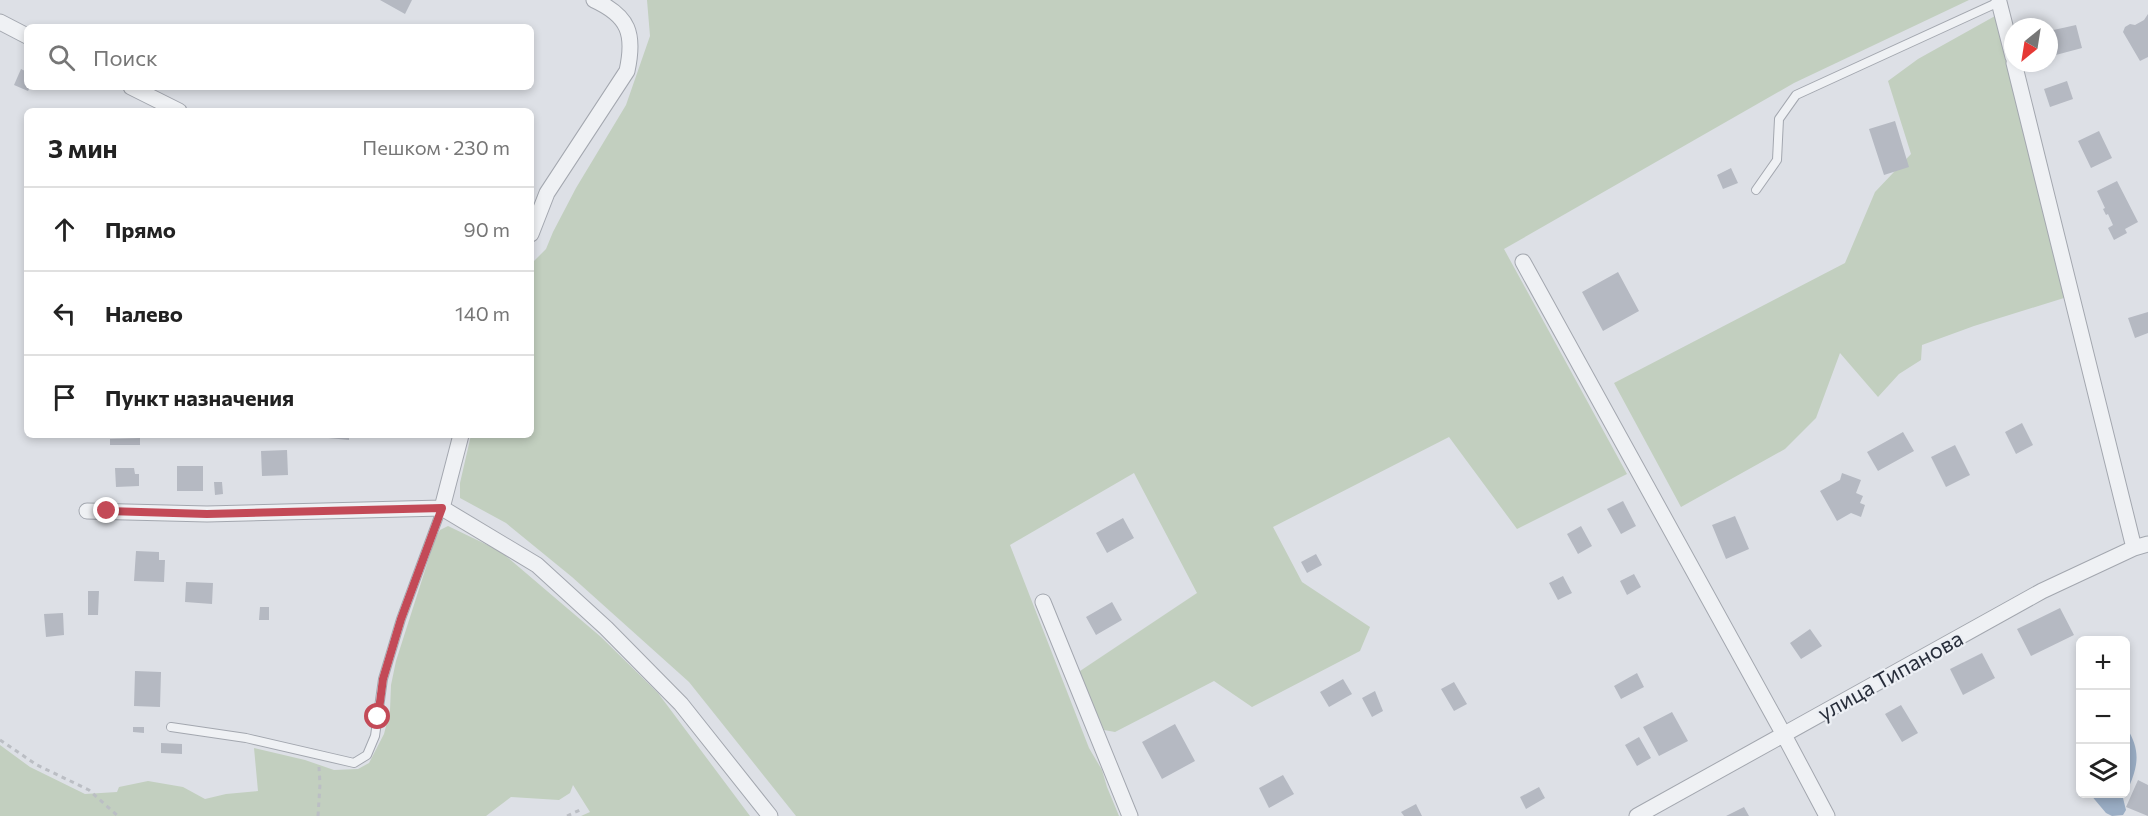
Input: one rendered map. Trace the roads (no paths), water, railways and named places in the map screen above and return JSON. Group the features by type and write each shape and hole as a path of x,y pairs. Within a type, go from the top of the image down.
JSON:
{"street":[{"path":"534,226 547,194 627,71 632,49 627,25 616,13 594,0"},
{"path":"2001,1 2005,18"},
{"path":"0,22 24,34"},
{"path":"2016,72 2141,546"},
{"path":"137,90 173,108"},
{"path":"1523,262 1827,816"},
{"path":"442,508 460,438"},
{"path":"87,511 207,514 442,508 537,565 606,627 681,704 770,816"},
{"name":"улица Типанова","path":"1638,816 2042,591 2141,546"},
{"path":"1043,602 1130,816"}],"lane":[{"path":"1756,190 1777,159 1779,119 1796,95 2001,1"},
{"path":"171,728 246,738 354,763 367,755 375,736 383,679 398,629 442,508"}],"water":[{"path":"2130,734 2136,752 2130,783"},
{"path":"2093,798 2123,798 2126,810 2123,815 2112,816 2106,813"}]}
